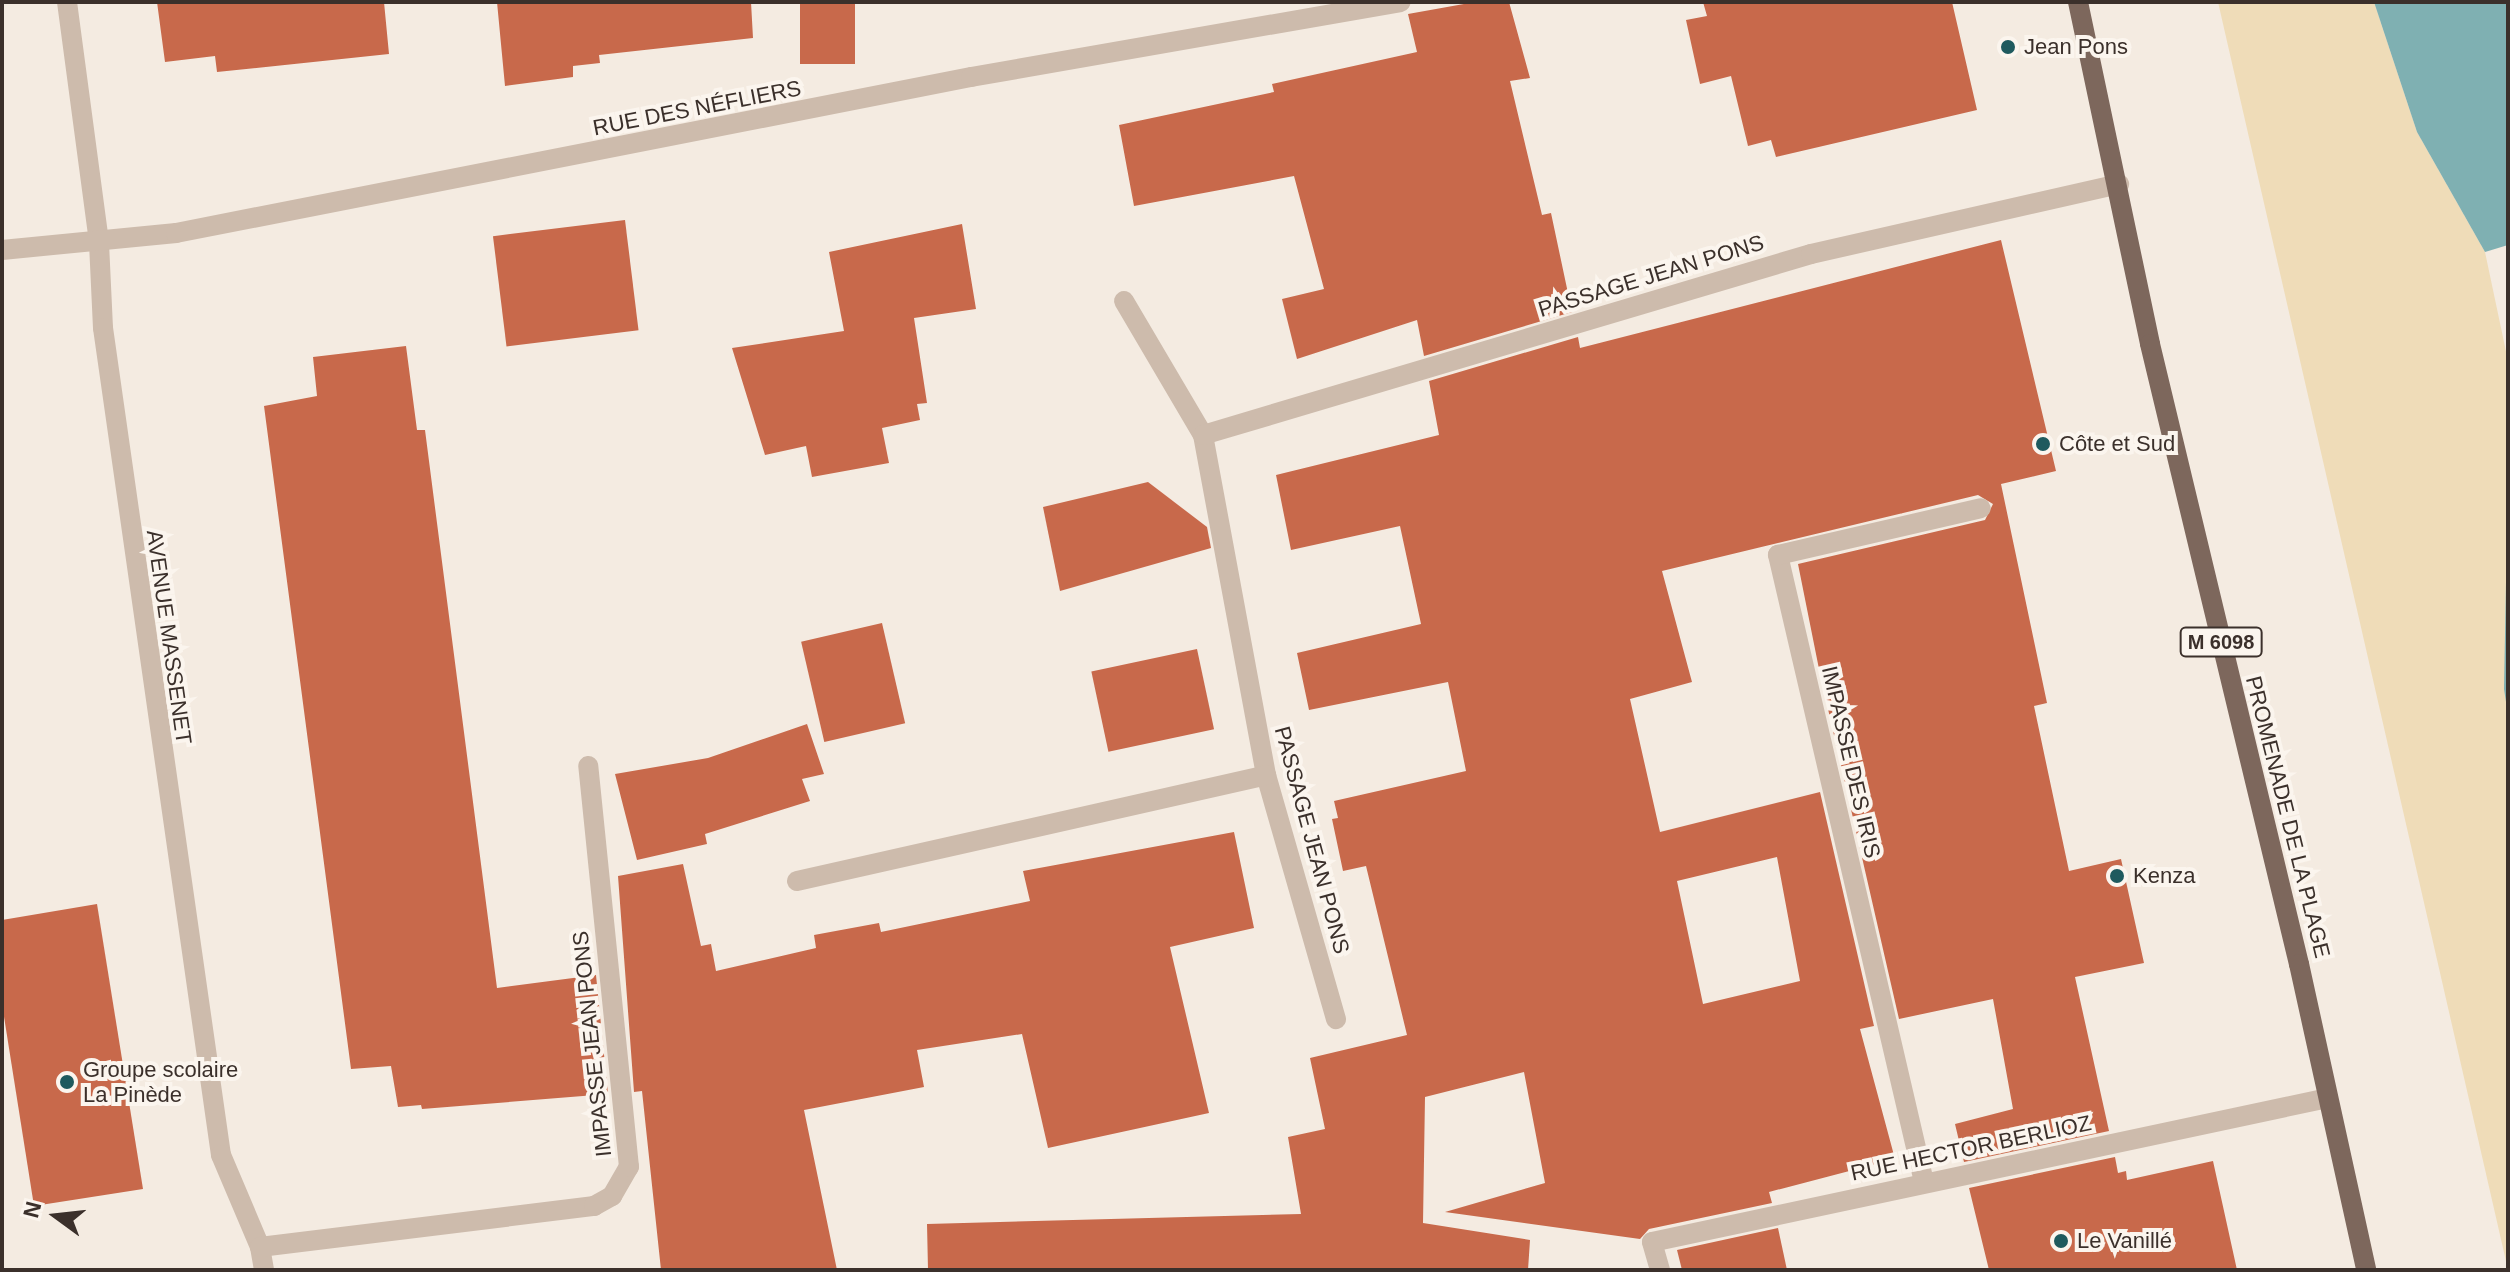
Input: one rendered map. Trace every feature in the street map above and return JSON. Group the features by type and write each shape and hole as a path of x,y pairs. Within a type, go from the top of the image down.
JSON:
{"main road":[{"name":"PROMENADE DE LA PLAGE","path":"2078,2 2119,184 2150,344 2366,1270"}],"street":[{"name":"AVENUE MASSENET","path":"67,2 99,243 103,328 218,1140 260,1247 264,1270"},
{"name":"RUE DES NÉFLIERS","path":"2,250 99,243 425,188 971,77 1400,2"},
{"name":"PASSAGE JEAN PONS","path":"1203,435 1811,254 2119,184"},
{"name":"PASSAGE JEAN PONS","path":"1124,301 1203,435 1266,775 1336,1019"},
{"name":"IMPASSE DES IRIS","path":"1924,1182 1778,555 1981,508"},
{"name":"IMPASSE JEAN PONS","path":"260,1247 594,1206 612,1196 629,1167 588,766"},
{"path":"797,881 1266,775"},
{"name":"RUE HECTOR BERLIOZ","path":"1660,1270 1652,1242 2328,1098"}],"sand":[{"path":"2218,2 2374,2 2417,132 2485,252 2508,361 2508,1270"}],"water":[{"path":"2374,2 2508,2 2508,245 2485,252 2417,132"},
{"path":"2508,475 2508,715 2504,689"}],"building":[{"path":"157,2 384,2 389,54 217,72 215,56 165,62"},
{"path":"497,2 751,2 753,38 599,55 600,63 573,66 573,77 505,86"},
{"path":"800,2 855,2 855,64 800,64"},
{"path":"1475,2 1509,2 1530,78 1510,81 1542,215 1551,213 1572,312 1424,356 1417,320 1297,359 1282,299 1324,289 1294,176 1134,206 1119,125 1274,92 1272,84 1417,52 1408,14"},
{"path":"1703,2 1952,2 1977,110 1776,157 1771,140 1748,146 1731,76 1700,84 1686,20 1707,16"},
{"path":"625,220 639,330 507,346 493,236"},
{"path":"962,224 976,309 914,318 927,403 917,404 920,420 882,428 889,463 812,477 806,446 765,455 732,348 844,331 829,252"},
{"path":"2001,240 2056,471 2001,484 2047,703 2034,706 2069,871 2121,859 2144,963 2075,977 2109,1131 1964,1162 1955,1124 2013,1109 1993,999 1899,1019 1820,674 1798,564 1985,520 1993,504 1978,495 1662,571 1692,682 1630,699 1660,832 1820,792 1874,1026 1860,1029 1895,1159 1769,1192 1772,1203 1649,1229 1640,1239 1445,1212 1545,1183 1524,1072 1425,1097 1423,1223 1530,1240 1528,1270 928,1270 927,1224 1301,1214 1288,1137 1325,1129 1310,1058 1407,1035 1366,866 1343,871 1332,819 1338,818 1334,801 1466,771 1448,682 1309,710 1297,653 1421,624 1400,526 1291,550 1276,475 1439,435 1429,381 1578,337 1580,348","holes":["1777,857 1800,981 1703,1004 1677,881"]},
{"path":"406,346 417,430 425,430 497,988 596,975 608,1094 422,1109 421,1105 398,1107 391,1066 351,1069 264,406 317,396 313,357"},
{"path":"1148,482 1207,527 1211,548 1060,591 1043,507"},
{"path":"882,623 905,723 824,742 801,642"},
{"path":"1197,649 1214,729 1108,752 1091,671"},
{"path":"807,724 824,774 802,779 810,801 705,834 707,844 637,860 615,774 708,758"},
{"path":"1234,832 1254,928 1170,947 1209,1113 1048,1148 1022,1034 917,1050 924,1087 804,1110 837,1270 661,1270 642,1091 634,1092 618,876 683,864 701,946 711,944 716,971 816,948 814,935 879,923 881,932 1030,901 1023,871"},
{"name":"Groupe scolaire La Pinède","path":"97,904 143,1189 34,1206 2,1004 2,920"},
{"path":"2115,1157 2118,1173 2126,1171 2127,1180 2213,1161 2237,1270 1989,1270 1969,1188"},
{"path":"1778,1228 1787,1270 1682,1270 1677,1250"}],"place":[{"name":"Jean Pons","path":"2008,47"},
{"name":"Côte et Sud","path":"2043,444"},
{"name":"Kenza","path":"2117,876"},
{"name":"Groupe scolaire La Pinède","path":"67,1082"},
{"name":"Le Vanillé","path":"2061,1241"}]}
